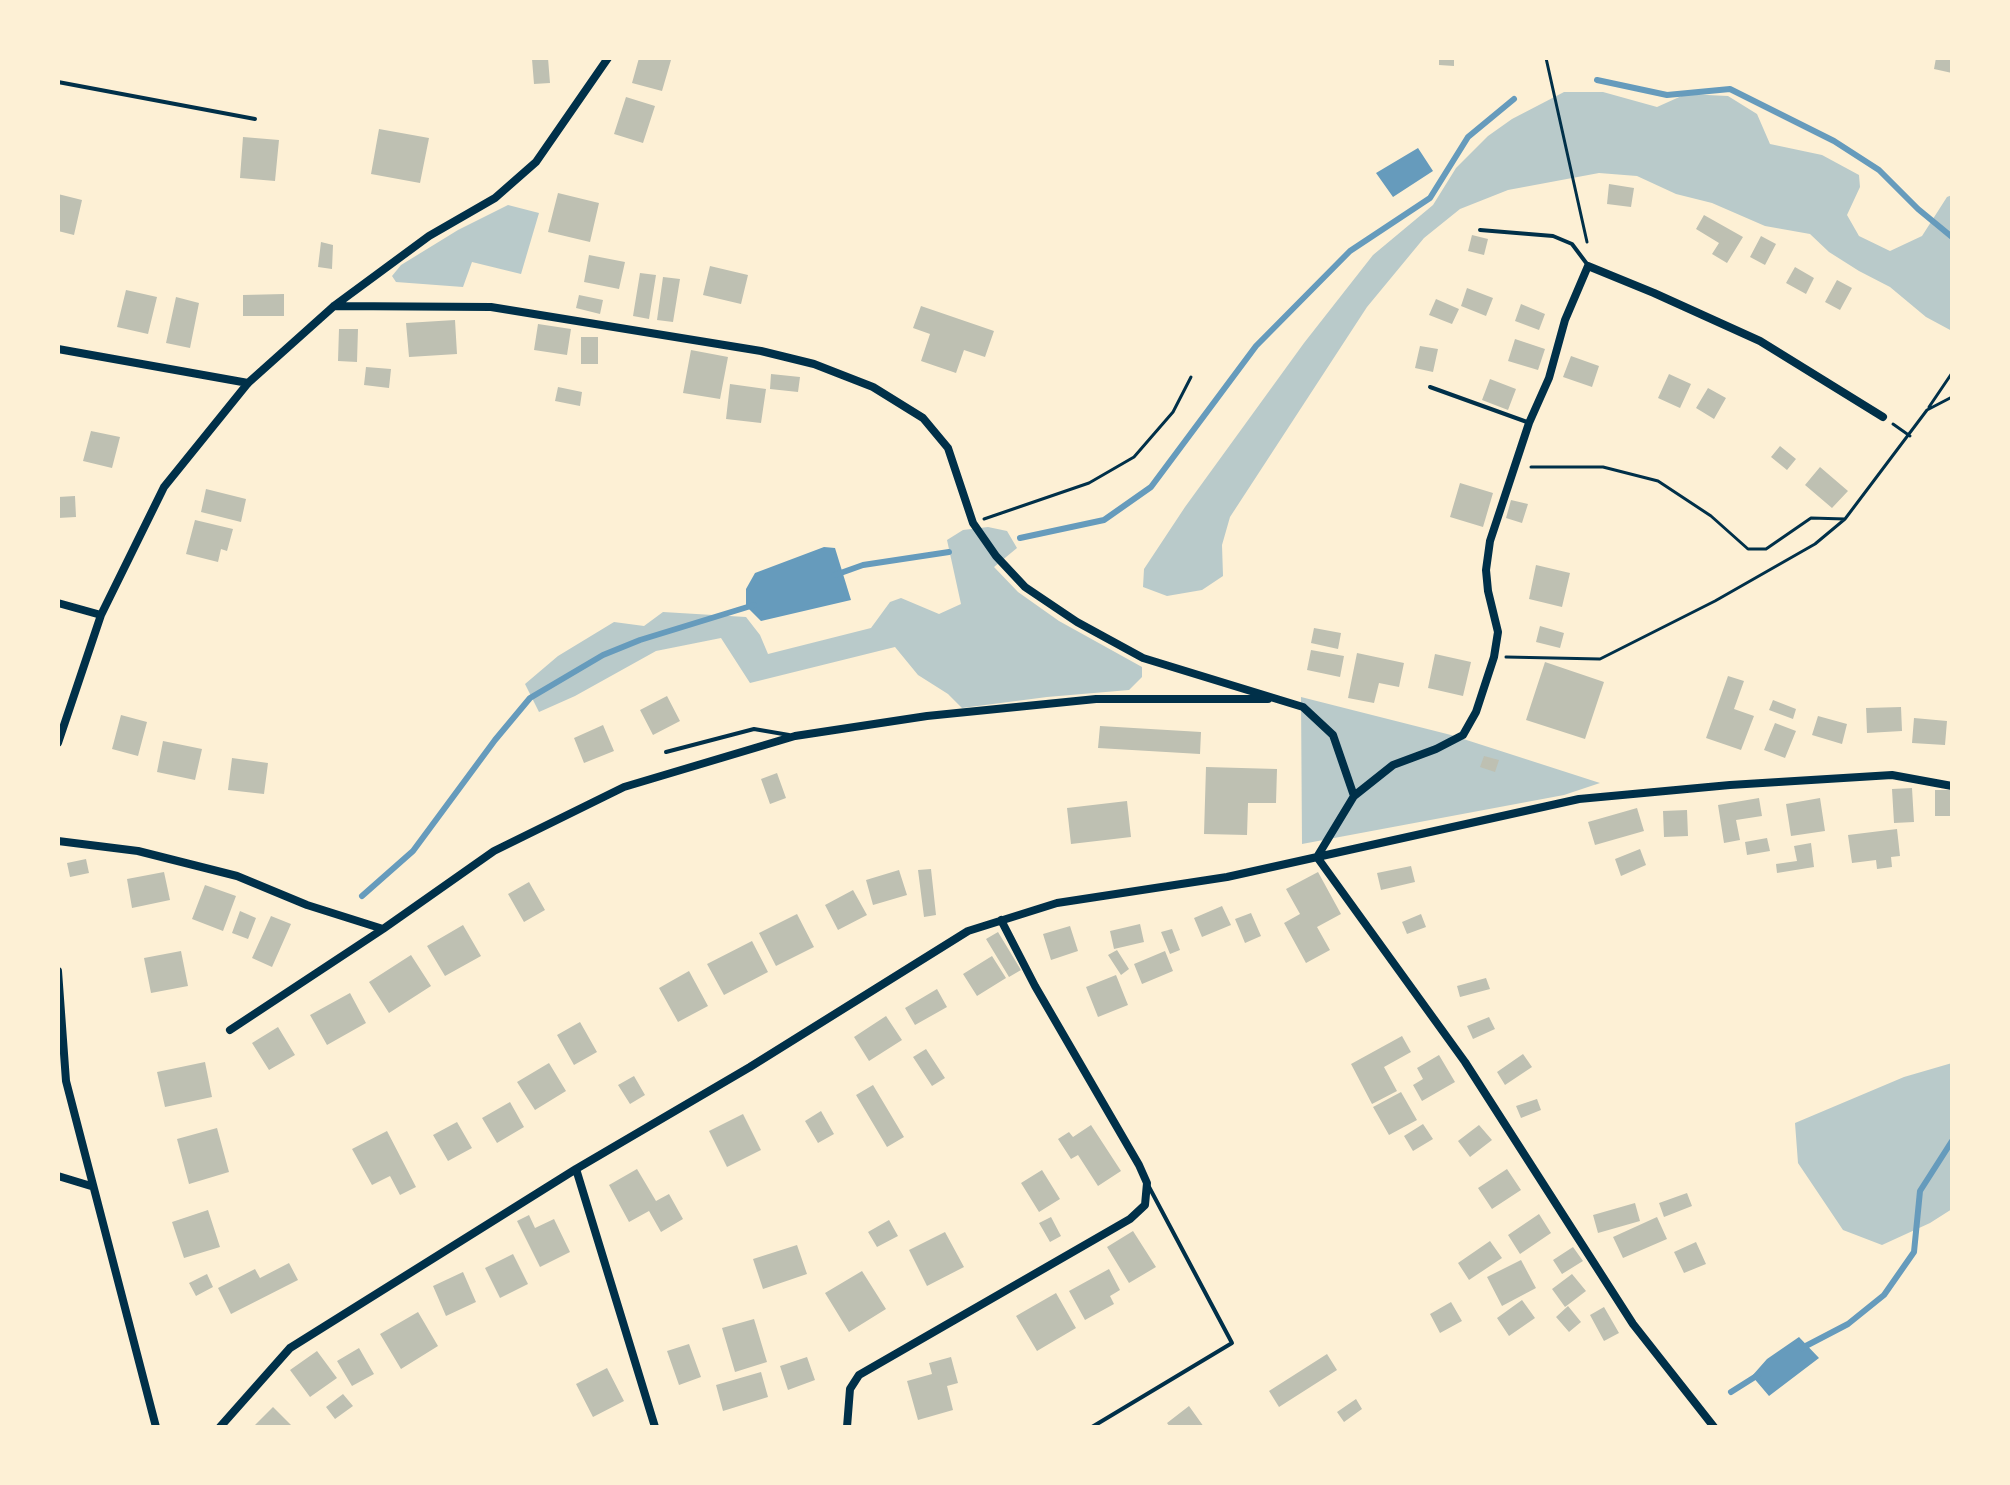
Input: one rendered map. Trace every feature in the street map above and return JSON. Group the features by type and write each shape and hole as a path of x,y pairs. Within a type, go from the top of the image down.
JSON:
{"street":[{"path":"58,743 101,615 164,487 248,383 334,306 429,236 495,198 536,162 608,58"},
{"path":"1317,857 1354,796 1393,765 1463,735 1476,712 1494,657 1498,632 1486,570 1490,541 1529,423 1549,378 1565,320 1588,266 1760,341 1883,417"},
{"path":"334,306 491,307 761,351 814,364 873,387 923,418 948,448 973,523 996,556 1025,587 1077,622 1143,658 1303,707 1333,735 1354,796"},
{"path":"58,349 248,383"},
{"path":"58,603 101,615"},
{"path":"230,1030 494,851 624,787 795,736 927,716 1096,699 1277,699"},
{"path":"220,1427 290,1348 576,1169 750,1067 968,931 1057,903 1227,877 1579,799 1730,785 1892,775 1952,786"},
{"path":"58,841 138,851 237,876 307,905 383,929"},
{"path":"1317,857 1465,1062 1633,1324 1714,1427"},
{"path":"847,1427 850,1389 859,1375 1130,1219 1145,1205 1147,1183 1139,1165 1035,986 1001,920"},
{"path":"58,971 66,1081 156,1427"},
{"path":"576,1169 655,1427"},
{"path":"58,1176 91,1186"}],"lane":[{"path":"58,82 255,119"},
{"path":"1480,230 1553,236 1572,244 1588,266"},
{"path":"1430,387 1529,423"},
{"path":"666,752 754,729 795,736"},
{"path":"1092,1427 1232,1343 1147,1183"}],"path":[{"path":"1546,58 1587,237 1588,266"},
{"path":"1494,657 1600,659 1715,601 1815,544 1845,519 1910,436 1952,373"},
{"path":"973,523 1089,483 1134,457 1173,412 1191,377"},
{"path":"1927,410 1952,397"},
{"path":"1883,417 1910,436"},
{"path":"1515,467 1603,467 1658,481 1711,516 1748,549 1766,549 1811,518 1845,519"}],"shaded area":[{"path":"1564,92 1603,92 1657,107 1686,94 1728,96 1757,114 1770,144 1822,155 1859,175 1860,187 1847,215 1859,236 1890,251 1922,236 1947,197 1952,195 1952,331 1926,317 1890,287 1829,252 1810,234 1765,226 1712,203 1676,194 1637,176 1599,173 1508,190 1460,209 1424,238 1367,307 1230,517 1222,545 1223,576 1202,590 1167,596 1143,587 1144,569 1185,507 1304,343 1373,255 1433,205 1456,168 1488,136 1512,119"},
{"path":"508,205 539,213 521,274 472,262 463,287 396,282 392,276 401,265 458,230"},
{"path":"988,527 1007,531 1017,548 994,567 1018,592 1059,621 1142,667 1142,677 1129,690 962,708 948,694 918,675 895,647 750,683 721,638 656,651 575,696 539,712 525,684 558,656 614,622 644,626 663,612 746,617 760,635 768,654 871,628 890,602 901,598 939,614 961,604 947,540 963,530"},
{"path":"1301,697 1451,735 1600,783 1564,795 1302,844"},
{"path":"1952,1063 1952,1209 1882,1245 1843,1230 1798,1163 1795,1123 1904,1077"}],"water":[{"path":"1418,148 1433,171 1393,197 1376,173"},
{"path":"824,547 835,548 851,600 761,621 746,606 746,589 755,573"},
{"path":"1799,1337 1819,1358 1769,1396 1752,1376 1767,1359"}],"building":[{"path":"548,58 550,83 534,84 532,59"},
{"path":"639,58 671,60 662,91 632,83"},
{"path":"1439,58 1454,58 1454,66 1439,65"},
{"path":"1936,58 1952,58 1952,73 1934,69"},
{"path":"626,97 655,106 643,143 614,134"},
{"path":"379,129 429,138 420,183 371,174"},
{"path":"243,137 279,140 275,181 240,178"},
{"path":"1609,184 1634,188 1631,207 1607,204"},
{"path":"558,193 599,203 590,242 548,232"},
{"path":"58,194 82,200 74,235 58,231"},
{"path":"1704,215 1743,237 1727,263 1712,254 1719,243 1696,229"},
{"path":"1472,235 1488,239 1484,255 1468,251"},
{"path":"1761,236 1776,244 1765,265 1750,257"},
{"path":"321,242 333,245 332,269 318,267"},
{"path":"589,255 625,262 619,289 584,282"},
{"path":"710,266 748,275 741,304 703,295"},
{"path":"1795,267 1814,278 1806,294 1786,283"},
{"path":"640,273 656,275 649,319 633,316"},
{"path":"663,277 680,279 673,322 657,320"},
{"path":"1837,280 1852,288 1840,310 1825,302"},
{"path":"1467,288 1493,298 1486,316 1461,306"},
{"path":"126,290 157,297 148,334 117,327"},
{"path":"284,294 284,316 243,316 243,295"},
{"path":"579,295 603,300 600,314 576,308"},
{"path":"176,297 199,303 190,348 166,343"},
{"path":"1436,299 1459,309 1452,324 1429,315"},
{"path":"1521,304 1545,314 1539,330 1515,321"},
{"path":"921,306 994,331 985,357 964,350 956,373 921,361 930,334 913,328"},
{"path":"455,320 457,354 409,357 406,323"},
{"path":"538,324 571,329 567,355 534,350"},
{"path":"339,329 358,329 357,362 338,361"},
{"path":"581,337 598,337 598,364 581,364"},
{"path":"1515,339 1545,349 1538,370 1508,361"},
{"path":"1420,346 1438,349 1433,372 1415,368"},
{"path":"691,350 728,357 720,399 683,393"},
{"path":"1571,356 1599,366 1592,387 1563,377"},
{"path":"366,367 391,369 389,388 364,385"},
{"path":"771,374 800,377 798,392 770,389"},
{"path":"1669,374 1691,384 1680,408 1658,398"},
{"path":"1490,379 1516,389 1508,410 1482,400"},
{"path":"730,384 766,389 761,423 726,419"},
{"path":"558,387 582,392 580,406 555,401"},
{"path":"1708,388 1726,398 1714,419 1696,408"},
{"path":"91,431 120,437 112,468 83,461"},
{"path":"1780,446 1796,459 1787,470 1771,457"},
{"path":"1820,467 1848,491 1832,508 1805,485"},
{"path":"1460,483 1493,493 1483,527 1450,517"},
{"path":"206,489 246,499 241,522 201,512"},
{"path":"75,496 76,517 58,518 58,497"},
{"path":"1511,500 1528,504 1522,523 1506,518"},
{"path":"195,520 233,529 227,551 221,549 218,562 186,554"},
{"path":"1536,565 1570,573 1562,607 1529,599"},
{"path":"1540,626 1564,633 1560,648 1536,642"},
{"path":"1314,628 1341,633 1338,649 1311,643"},
{"path":"1311,650 1344,656 1340,677 1307,670"},
{"path":"1357,653 1404,663 1399,687 1379,683 1374,703 1348,698"},
{"path":"1435,654 1471,662 1463,696 1428,688"},
{"path":"1545,662 1604,682 1585,739 1526,720"},
{"path":"1728,676 1744,681 1734,709 1754,716 1741,750 1706,738"},
{"path":"667,696 680,721 653,735 640,710"},
{"path":"1773,700 1796,709 1793,719 1769,710"},
{"path":"1901,707 1902,731 1867,733 1866,708"},
{"path":"121,715 147,722 138,756 112,749"},
{"path":"1818,716 1847,724 1842,744 1812,735"},
{"path":"1914,718 1947,721 1945,745 1912,743"},
{"path":"1775,723 1796,731 1785,758 1764,750"},
{"path":"603,725 614,751 584,763 574,738"},
{"path":"1100,726 1201,732 1200,754 1098,748"},
{"path":"163,741 202,749 195,780 157,772"},
{"path":"1484,756 1499,760 1495,772 1480,767"},
{"path":"232,758 268,763 264,794 228,790"},
{"path":"1206,767 1277,769 1276,803 1248,803 1247,835 1204,834"},
{"path":"777,773 786,798 770,804 761,779"},
{"path":"1912,788 1914,822 1894,823 1892,789"},
{"path":"1935,790 1950,790 1950,816 1935,816"},
{"path":"1759,798 1762,816 1736,820 1740,840 1724,843 1718,805"},
{"path":"1820,798 1825,831 1791,836 1786,804"},
{"path":"1127,801 1131,837 1071,844 1067,808"},
{"path":"1637,808 1644,831 1595,845 1588,822"},
{"path":"1687,810 1688,836 1664,837 1663,811"},
{"path":"1897,829 1900,856 1891,857 1892,867 1877,869 1876,860 1852,863 1848,835"},
{"path":"1767,838 1770,851 1747,855 1745,842"},
{"path":"1811,843 1814,867 1777,873 1776,864 1797,861 1794,846"},
{"path":"1640,849 1646,865 1621,876 1615,859"},
{"path":"86,859 89,873 70,877 67,863"},
{"path":"1411,866 1415,882 1381,890 1377,873"},
{"path":"931,869 936,915 924,917 918,870"},
{"path":"899,870 907,895 873,905 866,880"},
{"path":"164,872 170,900 132,908 127,879"},
{"path":"1318,872 1341,914 1317,927 1330,950 1306,963 1284,923 1300,914 1286,889"},
{"path":"529,882 545,910 524,922 508,894"},
{"path":"205,885 236,896 223,931 192,919"},
{"path":"853,890 867,915 838,930 825,905"},
{"path":"1222,906 1231,925 1202,937 1194,918"},
{"path":"240,911 256,918 248,939 232,933"},
{"path":"1251,913 1261,936 1245,943 1235,919"},
{"path":"797,914 814,947 776,966 759,933"},
{"path":"1421,914 1426,927 1407,934 1402,922"},
{"path":"271,916 291,924 272,967 252,958"},
{"path":"1140,924 1144,942 1114,949 1110,931"},
{"path":"463,925 481,956 445,976 427,946"},
{"path":"1070,926 1078,951 1051,960 1043,934"},
{"path":"1172,929 1180,950 1170,954 1161,932"},
{"path":"998,932 1021,970 1009,977 986,939"},
{"path":"752,941 768,972 724,995 707,964"},
{"path":"1117,950 1129,969 1121,975 1108,955"},
{"path":"181,951 188,986 151,993 144,958"},
{"path":"1165,951 1173,971 1142,984 1134,964"},
{"path":"411,955 431,986 389,1013 369,982"},
{"path":"992,956 1006,978 977,996 963,974"},
{"path":"689,971 708,1006 678,1022 659,988"},
{"path":"1116,975 1128,1005 1098,1017 1086,987"},
{"path":"1486,978 1490,989 1460,997 1457,986"},
{"path":"937,989 947,1007 915,1025 905,1008"},
{"path":"350,993 366,1023 327,1045 310,1015"},
{"path":"886,1016 902,1040 869,1061 854,1037"},
{"path":"1489,1017 1495,1029 1473,1039 1467,1026"},
{"path":"580,1022 597,1052 574,1065 557,1035"},
{"path":"278,1027 295,1055 269,1070 252,1043"},
{"path":"1402,1036 1411,1052 1384,1067 1397,1091 1372,1104 1351,1064"},
{"path":"926,1049 945,1078 932,1086 913,1057"},
{"path":"1523,1054 1532,1067 1505,1085 1497,1072"},
{"path":"1439,1055 1455,1082 1422,1101 1413,1085 1423,1079 1417,1068"},
{"path":"205,1062 212,1097 165,1107 157,1072"},
{"path":"549,1063 566,1091 535,1110 517,1082"},
{"path":"634,1076 645,1095 630,1104 618,1085"},
{"path":"873,1085 904,1137 887,1147 856,1095"},
{"path":"1401,1092 1417,1120 1389,1135 1373,1107"},
{"path":"1537,1099 1541,1110 1521,1118 1516,1106"},
{"path":"510,1102 524,1127 497,1143 482,1118"},
{"path":"821,1111 834,1134 818,1143 805,1121"},
{"path":"743,1114 761,1150 727,1167 709,1131"},
{"path":"457,1122 472,1148 448,1161 433,1135"},
{"path":"1423,1124 1433,1139 1413,1151 1404,1136"},
{"path":"1091,1125 1121,1171 1098,1186 1078,1155 1071,1159 1058,1139 1069,1132 1073,1137"},
{"path":"1479,1125 1492,1140 1470,1157 1458,1141"},
{"path":"217,1128 229,1172 189,1184 177,1139"},
{"path":"387,1131 416,1187 400,1195 390,1176 372,1185 352,1149"},
{"path":"637,1169 656,1201 669,1194 683,1219 661,1232 649,1211 629,1222 609,1185"},
{"path":"1507,1169 1521,1190 1492,1209 1478,1188"},
{"path":"1042,1170 1060,1199 1039,1212 1021,1183"},
{"path":"1687,1193 1692,1206 1664,1217 1659,1203"},
{"path":"1635,1203 1640,1221 1598,1233 1593,1215"},
{"path":"208,1210 220,1247 184,1258 172,1222"},
{"path":"1539,1214 1551,1233 1520,1254 1508,1235"},
{"path":"529,1215 535,1228 554,1219 570,1252 540,1267 517,1221"},
{"path":"1051,1217 1061,1236 1050,1242 1039,1223"},
{"path":"1657,1217 1667,1239 1623,1258 1613,1237"},
{"path":"889,1220 898,1236 877,1247 868,1232"},
{"path":"1133,1231 1156,1267 1129,1283 1107,1247"},
{"path":"945,1232 964,1267 927,1286 909,1250"},
{"path":"1490,1241 1502,1258 1469,1280 1458,1263"},
{"path":"1696,1242 1706,1264 1684,1273 1674,1252"},
{"path":"797,1245 807,1274 763,1289 753,1259"},
{"path":"1573,1247 1583,1261 1562,1274 1553,1260"},
{"path":"513,1254 528,1284 500,1298 485,1268"},
{"path":"1521,1260 1536,1288 1502,1306 1487,1277"},
{"path":"289,1263 298,1280 231,1314 218,1288 255,1269 260,1278"},
{"path":"1109,1269 1120,1290 1110,1296 1114,1304 1085,1320 1069,1291"},
{"path":"862,1271 886,1309 849,1332 825,1293"},
{"path":"463,1272 476,1302 446,1316 433,1286"},
{"path":"207,1274 213,1287 196,1296 189,1283"},
{"path":"1572,1274 1586,1291 1565,1307 1552,1289"},
{"path":"1056,1293 1076,1328 1037,1351 1016,1316"},
{"path":"1522,1300 1535,1318 1509,1336 1497,1318"},
{"path":"1451,1302 1462,1321 1440,1333 1430,1314"},
{"path":"1568,1306 1581,1322 1569,1332 1556,1317"},
{"path":"1604,1307 1619,1333 1604,1341 1590,1315"},
{"path":"418,1312 438,1346 401,1369 380,1334"},
{"path":"754,1319 767,1362 735,1372 722,1328"},
{"path":"689,1344 701,1377 679,1385 667,1351"},
{"path":"359,1348 374,1374 352,1386 337,1361"},
{"path":"317,1351 337,1378 310,1397 290,1370"},
{"path":"1327,1354 1337,1370 1279,1407 1269,1391"},
{"path":"807,1357 815,1380 788,1390 780,1366"},
{"path":"951,1357 958,1383 947,1386 953,1410 918,1420 907,1381 932,1374 929,1363"},
{"path":"607,1368 624,1401 593,1417 576,1384"},
{"path":"761,1372 768,1397 723,1411 716,1385"},
{"path":"343,1394 353,1406 335,1419 326,1407"},
{"path":"1356,1399 1362,1409 1344,1422 1337,1412"},
{"path":"1189,1406 1204,1427 1170,1427 1167,1423"},
{"path":"273,1407 293,1427 253,1427"}],"waterway":[{"path":"1597,80 1667,95 1730,89 1834,141 1879,170 1952,237"},
{"path":"1020,538 1104,520 1151,487 1256,346 1350,251 1430,198 1468,137 1514,99"},
{"path":"835,575 863,565 949,552"},
{"path":"362,896 413,851 530,698 603,655 640,640 754,605"},
{"path":"1802,1348 1848,1324 1884,1295 1914,1252 1920,1191 1952,1141"},
{"path":"1731,1392 1758,1375"}]}
